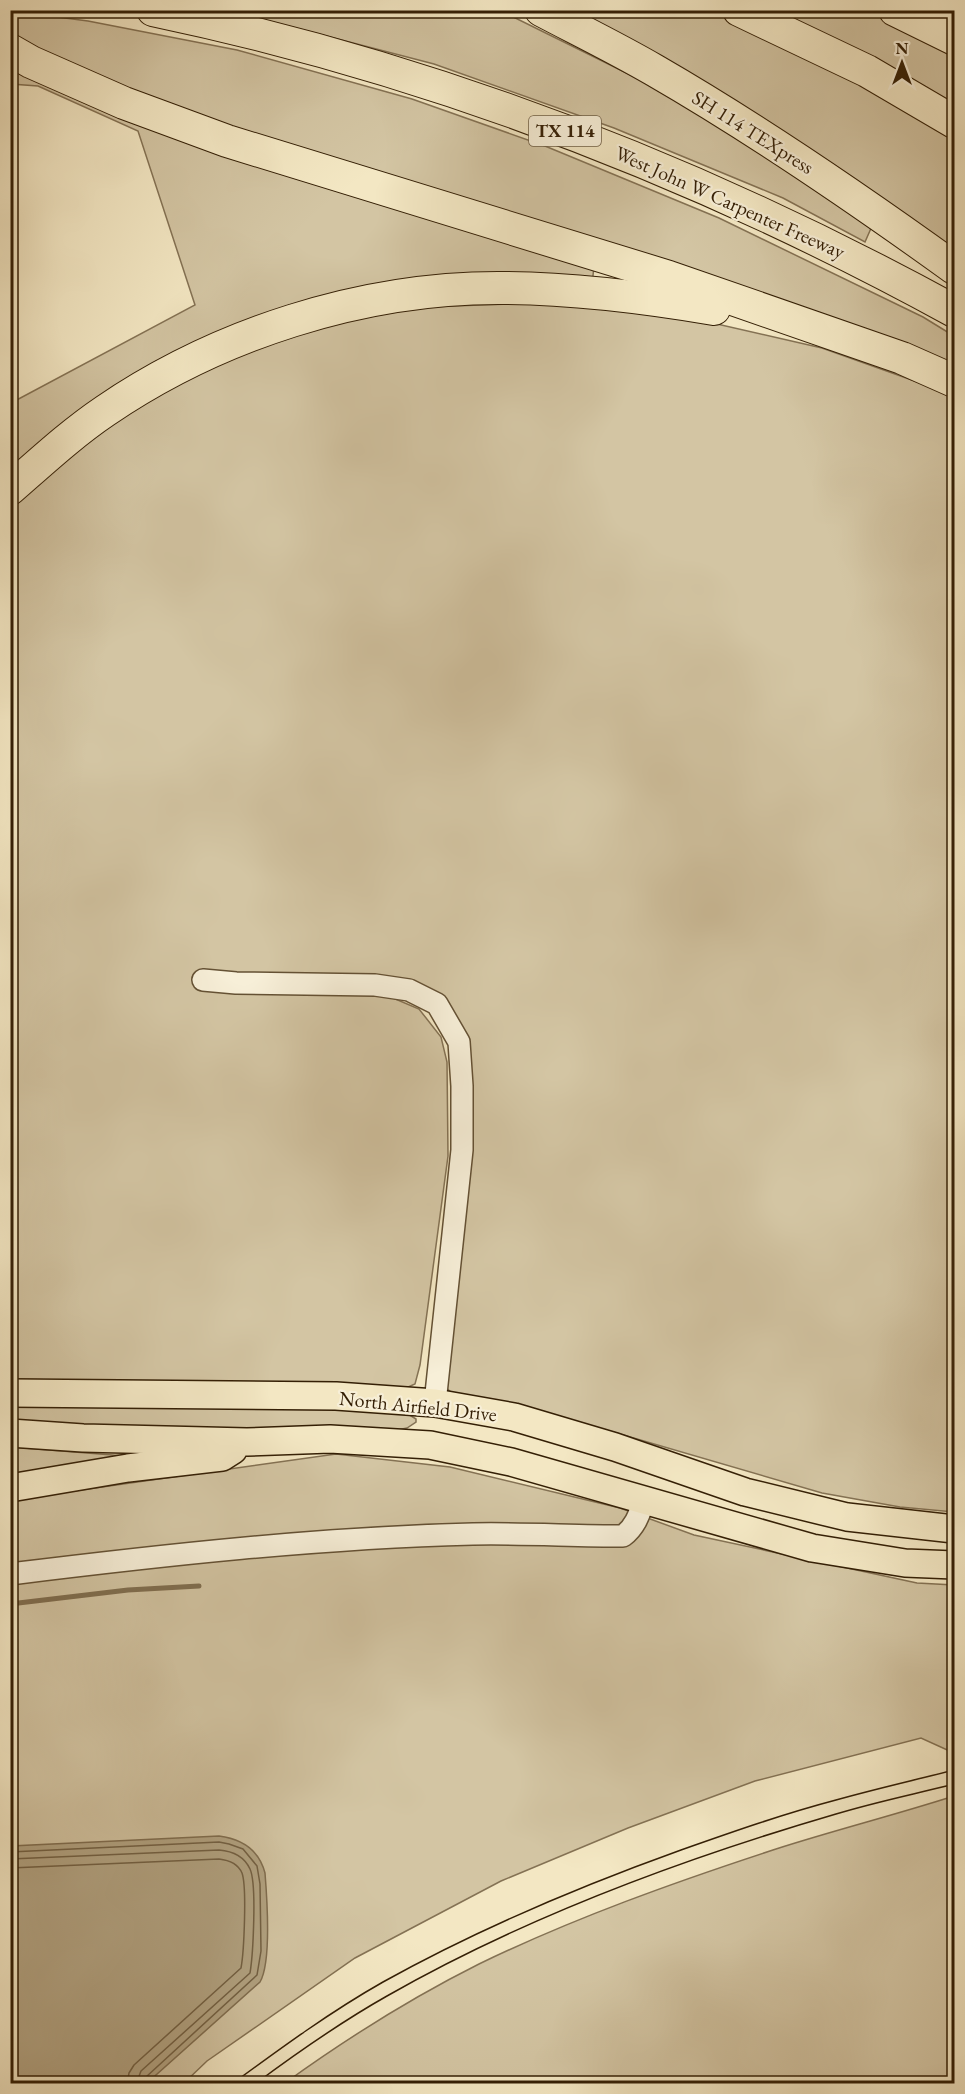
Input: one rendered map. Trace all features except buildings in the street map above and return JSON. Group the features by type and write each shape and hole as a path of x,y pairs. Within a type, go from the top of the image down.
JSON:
{"highway":[{"name":"West John W Carpenter Freeway","path":"153,10 326,53 481,100 626,154 736,201 852,257 954,311"},
{"name":"SH 114 TEXpress","path":"542,10 654,69 768,140 880,214 954,268"},
{"path":"740,10 867,71 954,122"},
{"path":"895,10 954,39"},
{"path":"10,50 31,62 124,103 227,141 669,277 902,358 954,381"},
{"path":"10,489 105,411 166,374 232,343 295,320 367,301 441,291 497,288 546,289 663,300 791,321"}],"main road":[{"name":"North Airfield Drive","path":"10,1394 336,1396 435,1403 514,1417 615,1447 745,1492 847,1517 954,1529"},
{"path":"430,1445 435,1403"},
{"name":"North Airfield Drive","path":"10,1433 82,1438 248,1442 330,1438 430,1445 510,1462 813,1548 905,1563 954,1565"},
{"path":"10,1488 128,1468 222,1457 248,1442"}],"lane":[{"path":"202,980 236,983 375,985 409,990 437,1004 459,1042 462,1150 435,1403"},
{"path":"10,1574 161,1556 311,1542 473,1534 623,1536 636,1522 644,1501"}],"shaded area":[{"path":"11,11 88,21 237,50 412,99 545,146 719,218 923,317 954,336 954,368 594,266 592,285 233,328 11,473 11,403 195,305 138,131 38,86 11,84"},
{"path":"230,11 501,11 669,94 872,226 865,242 783,198 614,128 434,64"},
{"path":"559,11 718,11 802,49 954,132 954,256"},
{"path":"767,11 875,11 954,50 954,109"},
{"path":"567,302 682,316 822,348 954,395 954,1512 900,1507 822,1493 613,1432 453,1394 441,1383 465,1036 423,988 391,977 386,995 419,1009 441,1037 447,1062 448,1156 420,1365 415,1384 406,1388 11,1379 11,506 44,473 111,418 206,368 301,329 424,307"},
{"path":"11,1403 348,1405 408,1414 416,1419 416,1422 407,1428 387,1432 11,1424"},
{"path":"11,1447 125,1456 11,1483"},
{"path":"336,1454 450,1467 620,1508 694,1535 917,1583 954,1585 954,1753 921,1738 755,1781 628,1828 501,1881 355,1958 207,2061 184,2083 11,2083 10,1500"},
{"path":"954,1796 954,2083 285,2083 404,2005 479,1964 551,1931 738,1862"}],"water":[{"path":"219,1836 235,1840 248,1847 259,1858 265,1873 267,1945 264,1972 260,1982 147,2083 11,2083 11,1846"}],"waterway":[{"path":"10,1604 128,1590 199,1586"}],"tram line":[{"path":"232,2084 306,2031 383,1982 455,1944 529,1910 643,1864 758,1823 954,1770"},
{"path":"255,2084 287,2060 387,1996 440,1967 550,1915 663,1870 778,1831 954,1784"}]}
